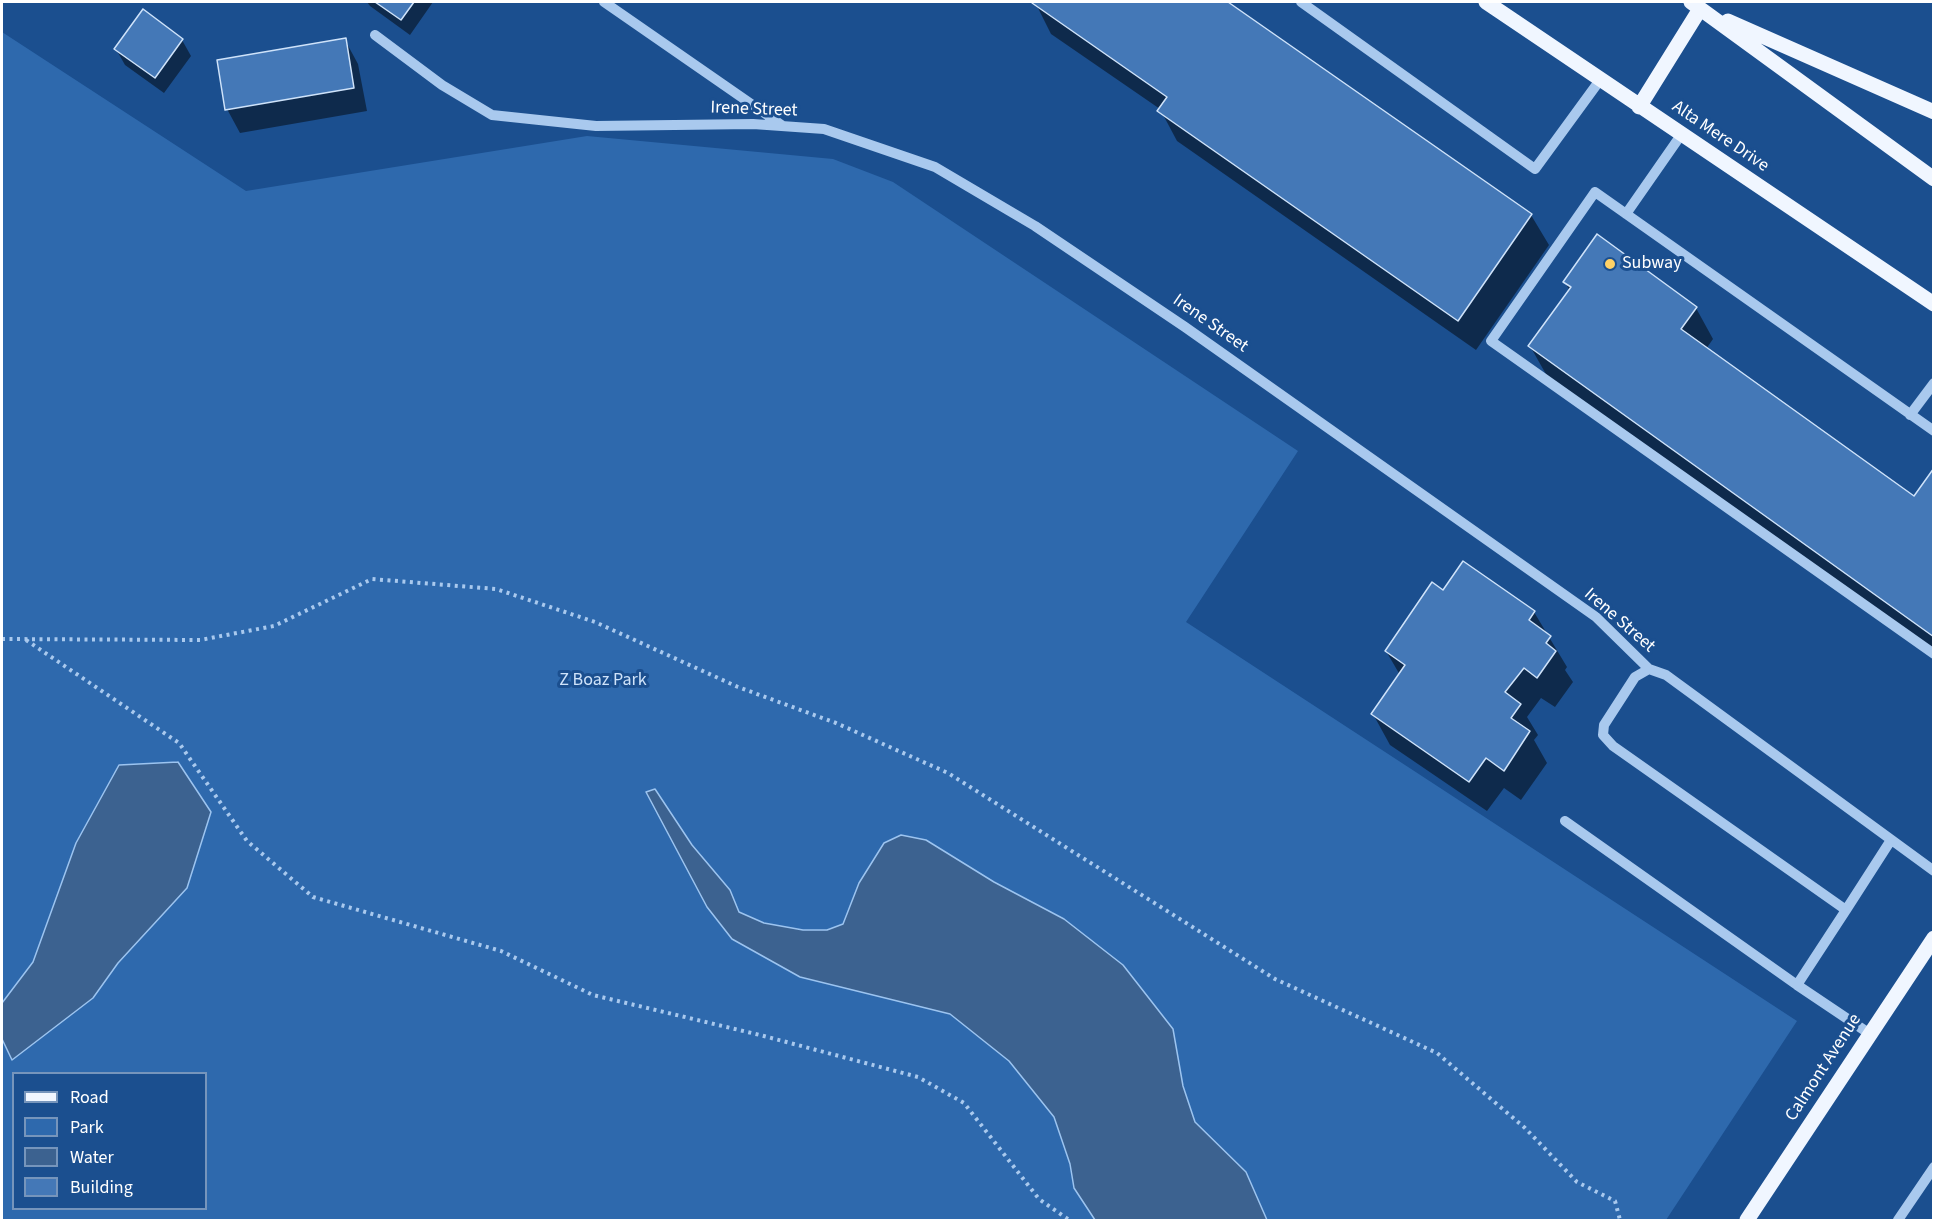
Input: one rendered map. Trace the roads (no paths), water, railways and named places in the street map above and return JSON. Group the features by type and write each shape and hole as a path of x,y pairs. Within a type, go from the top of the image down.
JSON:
{"main road":[{"name":"Alta Mere Drive","path":"1486,2 1934,304"},
{"path":"1640,107 1696,5"},
{"path":"1696,5 1934,112"},
{"path":"1696,5 1934,179"},
{"name":"Calmont Avenue","path":"1747,1221 1934,938"}],"lane":[{"path":"604,2 783,126"},
{"path":"1301,2 1535,169 1600,80"},
{"name":"Irene Street","path":"375,35 442,85 492,114 596,126 753,124 824,129 935,167 1035,226 1185,327 1596,617 1649,669 1666,675 1934,871"},
{"path":"1626,214 1681,135"},
{"path":"1934,431 1595,192 1491,341 1934,654"},
{"path":"1910,415 1934,383"},
{"path":"1649,669 1635,677 1604,725 1603,735 1613,746 1846,910"},
{"path":"1565,820 1797,985 1870,1034"},
{"path":"1797,985 1891,840"},
{"path":"1900,1220 1934,1167"}],"water":[{"path":"178,762 211,812 187,888 118,963 93,998 12,1060 2,1039 2,1003 33,962 76,843 119,765"},
{"path":"655,789 692,845 730,890 739,912 764,923 803,930 827,930 843,924 859,883 884,843 901,835 926,840 994,882 1064,919 1123,965 1173,1029 1183,1086 1195,1122 1246,1172 1267,1220 1095,1220 1074,1188 1070,1164 1054,1117 1009,1061 950,1014 800,977 732,939 707,907 646,792"}],"place":[{"name":"Subway","path":"1610,264"}],"park label":[{"name":"Z Boaz Park","path":"603,681"}]}
